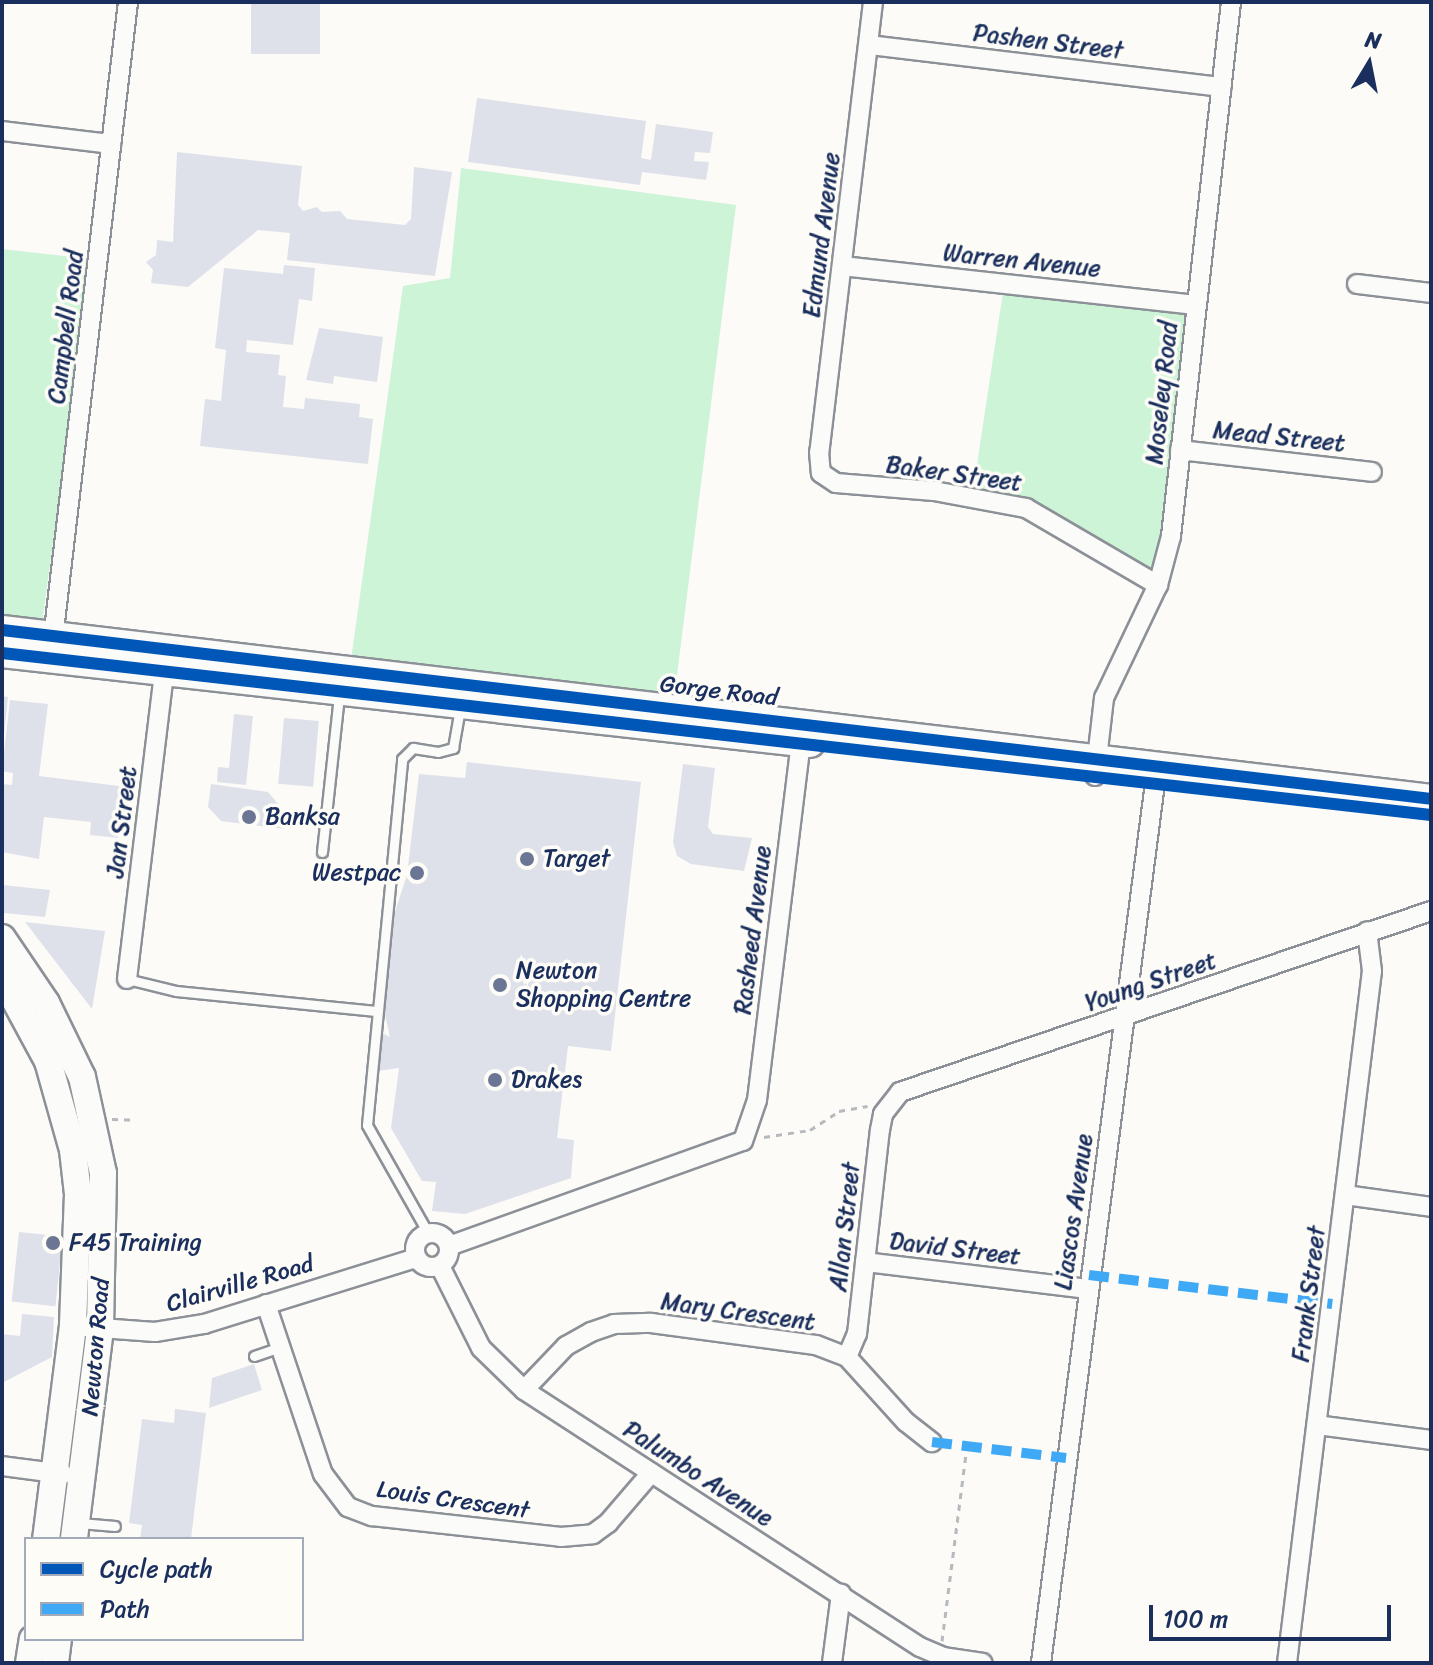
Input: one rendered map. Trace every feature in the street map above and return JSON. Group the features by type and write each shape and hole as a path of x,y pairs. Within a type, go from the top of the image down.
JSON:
{"main road":[{"name":"Gorge Road","path":"2,630 52,647 166,661 340,692 802,733"},
{"name":"Gorge Road","path":"2,653 52,647"},
{"name":"Gorge Road","path":"166,661 317,667 480,685 802,733 1156,775 1431,815"},
{"path":"317,667 340,692"},
{"path":"460,705 480,685"},
{"name":"Gorge Road","path":"1156,775 1431,799"},
{"name":"Newton Road","path":"2,938 46,1003 82,1077 103,1173 100,1329 75,1531"},
{"name":"Newton Road","path":"2,976 48,1061 73,1150 79,1253 73,1326 46,1537"},
{"path":"29,1663 33,1641"},
{"path":"55,1663 58,1641"}],"street":[{"name":"Campbell Road","path":"52,647 128,2"},
{"name":"Edmund Avenue","path":"821,473 873,2"},
{"name":"Moseley Road","path":"1096,768 1111,675 1158,585 1171,536 1231,2"},
{"name":"Pashen Street","path":"869,45 1222,87"},
{"path":"2,131 111,144"},
{"name":"Warren Avenue","path":"842,266 1196,305"},
{"path":"1357,284 1431,293"},
{"name":"Mead Street","path":"1180,450 1372,472"},
{"name":"Baker Street","path":"821,473 836,483 934,491 1026,508 1158,585"},
{"name":"Jan Street","path":"127,979 166,661"},
{"name":"Rasheed Avenue","path":"449,1246 731,1149 743,1141 757,1100 802,733"},
{"name":"Liascos Avenue","path":"1041,1663 1087,1289 1126,1017 1156,775"},
{"name":"Young Street","path":"890,1102 910,1086 1126,1017 1431,911"},
{"name":"Frank Street","path":"1287,1663 1372,971 1367,931"},
{"name":"Allan Street","path":"847,1357 857,1334 880,1130 890,1102"},
{"path":"1345,1195 1431,1207"},
{"path":"428,1233 440,1235 449,1246 440,1266 429,1268 416,1258 417,1241 428,1233"},
{"name":"Clairville Road","path":"73,1326 177,1329 416,1258"},
{"name":"David Street","path":"865,1262 1087,1289"},
{"name":"Palumbo Avenue","path":"440,1266 481,1348 524,1390 920,1647 943,1657 983,1663"},
{"name":"Louis Crescent","path":"266,1304 323,1474 348,1507 372,1516 549,1537 593,1534 619,1513 651,1473"},
{"name":"Mary Crescent","path":"524,1390 566,1346 614,1324 651,1323 816,1345 847,1357 906,1422 932,1442"},
{"path":"1317,1425 1431,1440"},
{"path":"2,1466 83,1476"},
{"path":"832,1663 841,1594"}],"lane":[{"path":"322,852 340,692"},
{"path":"428,1233 367,1125 402,759 413,748 438,752 453,748 460,705"},
{"path":"127,979 176,991 376,1011"},
{"path":"254,1356 280,1347"},
{"path":"75,1531 115,1526"}],"path":[{"path":"112,1119 136,1120"},
{"path":"941,1644 967,1446"}],"green space":[{"path":"461,168 736,205 674,699 351,660 403,286 450,278"},
{"path":"2,249 91,259 42,624 2,620"},
{"path":"1003,292 1189,311 1166,527 1154,575 973,491"}],"building":[{"path":"251,2 320,2 320,54 251,54"},
{"path":"477,98 646,121 641,158 651,160 656,124 713,132 710,153 695,152 694,161 709,162 706,180 642,172 640,185 468,162"},
{"path":"177,152 302,166 298,205 303,211 317,207 322,212 340,211 347,219 405,225 411,219 414,167 452,172 435,276 287,260 290,233 258,230 188,287 151,283 153,270 146,262 156,255 157,240 173,242"},
{"path":"284,265 315,268 312,301 299,299 293,345 247,340 246,352 280,355 278,375 286,376 283,407 304,409 305,398 360,404 359,417 373,419 368,464 200,446 205,399 221,401 226,350 215,348 224,268 283,274"},
{"path":"319,328 383,337 377,382 334,376 333,384 306,380"},
{"path":"2,696 8,697 4,735 2,735"},
{"path":"10,700 48,704 39,776 119,786 118,838 90,835 91,822 44,817 39,859 2,852 2,784 12,785 13,773 2,771"},
{"path":"234,714 253,716 246,785 217,782 218,767 229,768"},
{"path":"284,718 319,721 313,787 278,784"},
{"name":"Newton Shopping Centre","path":"467,762 641,782 611,1051 568,1046 557,1138 574,1140 571,1178 465,1214 432,1211 436,1182 422,1181 391,1128 399,1068 377,1071 382,1033 390,1037 382,1002 388,933 407,875 419,774 465,778"},
{"path":"683,764 715,768 708,827 713,834 752,838 744,871 691,864 677,856 673,842"},
{"path":"211,784 268,792 287,815 285,829 221,821 208,807"},
{"path":"2,885 50,890 45,917 4,913"},
{"path":"25,922 105,931 92,1009"},
{"path":"19,1232 63,1237 55,1306 12,1302"},
{"path":"22,1314 54,1317 52,1357 2,1383 2,1334 20,1336"},
{"path":"254,1364 262,1390 209,1408 212,1378"},
{"path":"175,1409 206,1413 191,1537 140,1537 142,1525 129,1523 142,1419 174,1423"}],"marked path":[{"path":"1089,1275 1332,1304"},
{"path":"932,1442 1066,1458"}],"cycle path":[{"path":"2,630 1431,799"},
{"path":"2,653 1431,815"}],"place":[{"name":"Banksa","path":"249,817"},
{"name":"Target","path":"527,859"},
{"name":"Westpac","path":"417,873"},
{"name":"Newton Shopping Centre","path":"500,985"},
{"name":"Drakes","path":"495,1080"},
{"name":"F45 Training","path":"53,1243"}]}
